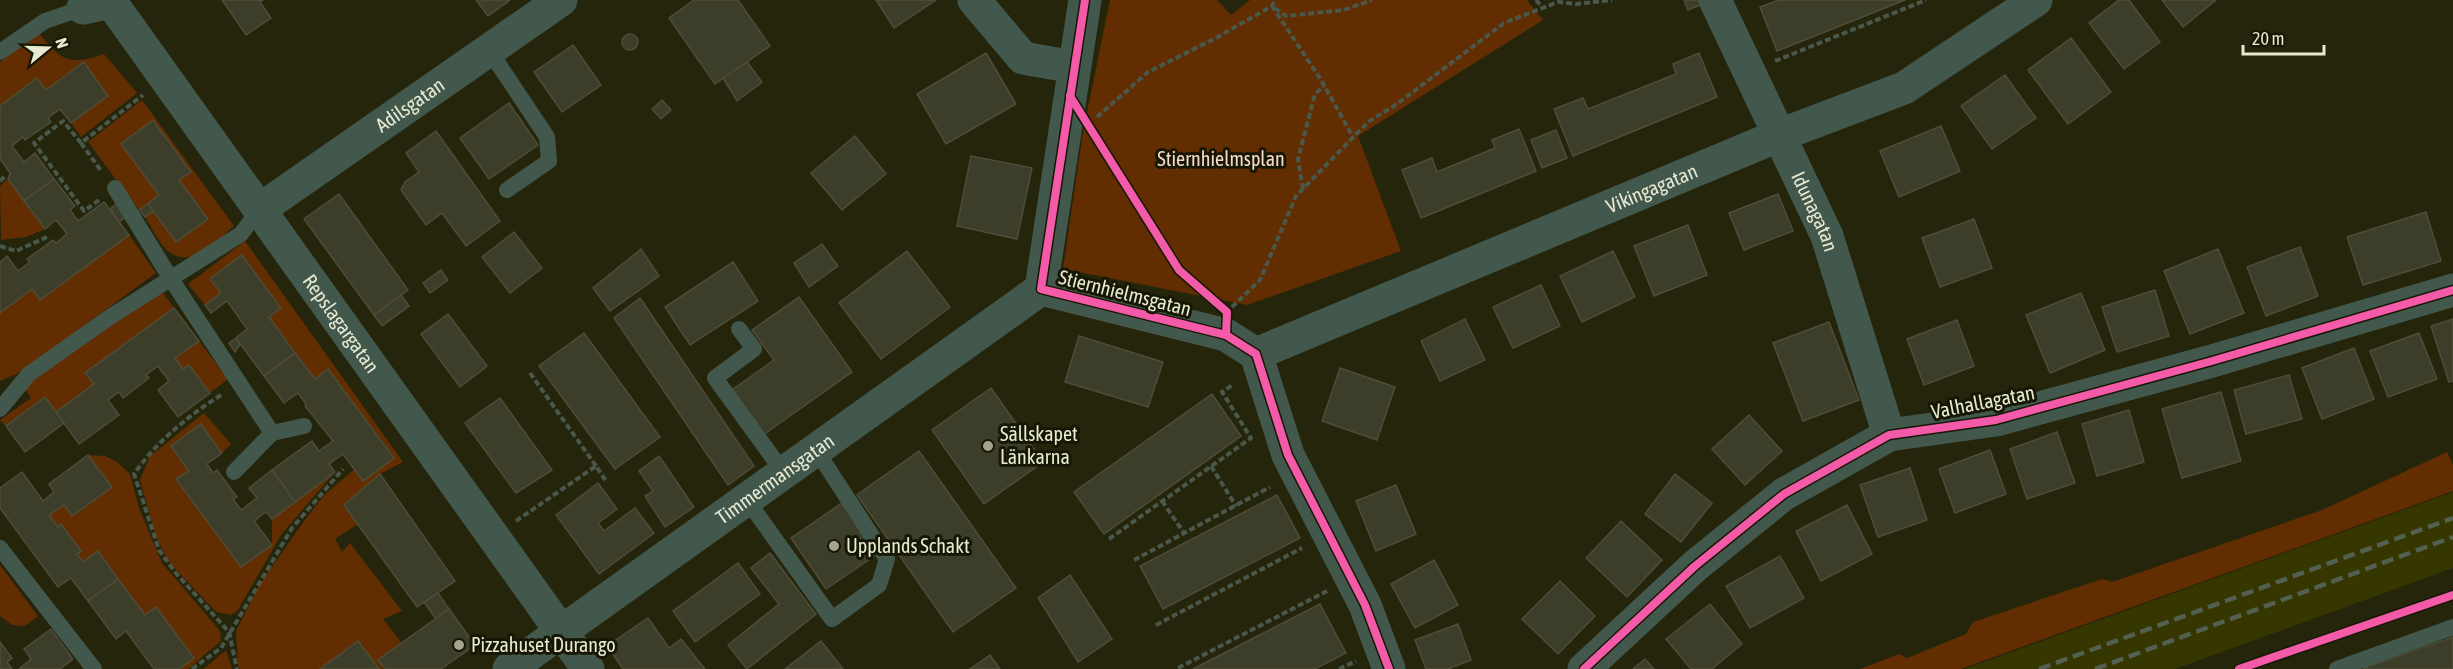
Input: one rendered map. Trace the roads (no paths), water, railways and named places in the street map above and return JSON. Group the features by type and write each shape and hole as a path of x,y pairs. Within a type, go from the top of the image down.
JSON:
{"street":[{"name":"Adilsgatan","path":"259,210 561,0"},
{"path":"974,0 1023,57 1072,81"},
{"name":"Stiernhielmsgatan","path":"1085,0 1041,289 1226,335 1258,361"},
{"name":"Idunagatan","path":"1715,0 1827,236 1889,435"},
{"name":"Vikingagatan","path":"1258,361 1780,135 1904,88 2036,0"},
{"name":"Repslagargatan","path":"83,8 111,2 588,669"},
{"name":"Timmermansgatan","path":"509,669 1041,289"},
{"name":"Valhallagatan","path":"1584,669 1695,566 1784,494 1889,435 1996,420 2223,358 2453,290"},
{"path":"1258,361 1288,455 1365,605 1389,669"}],"lane":[{"path":"0,52 45,21 83,8"},
{"path":"489,50 547,137 549,162 507,190"},
{"path":"115,189 272,433"},
{"path":"0,409 29,374 110,317 241,234 259,210"},
{"path":"739,329 754,349 715,378 784,473"},
{"path":"234,472 272,433 304,426"},
{"path":"747,500 832,619 879,585 887,559 816,450"},
{"path":"0,548 94,669"},
{"path":"2337,669 2453,627"}],"railway":[{"path":"2039,669 2453,518"},
{"path":"2095,669 2453,537"}],"place":[{"name":"Sällskapet Länkarna","path":"988,446"},
{"name":"Upplands Schakt","path":"834,546"},
{"name":"Pizzahuset Durango","path":"459,645"}],"park label":[{"name":"Stiernhielmsplan","path":"1221,159"}]}
